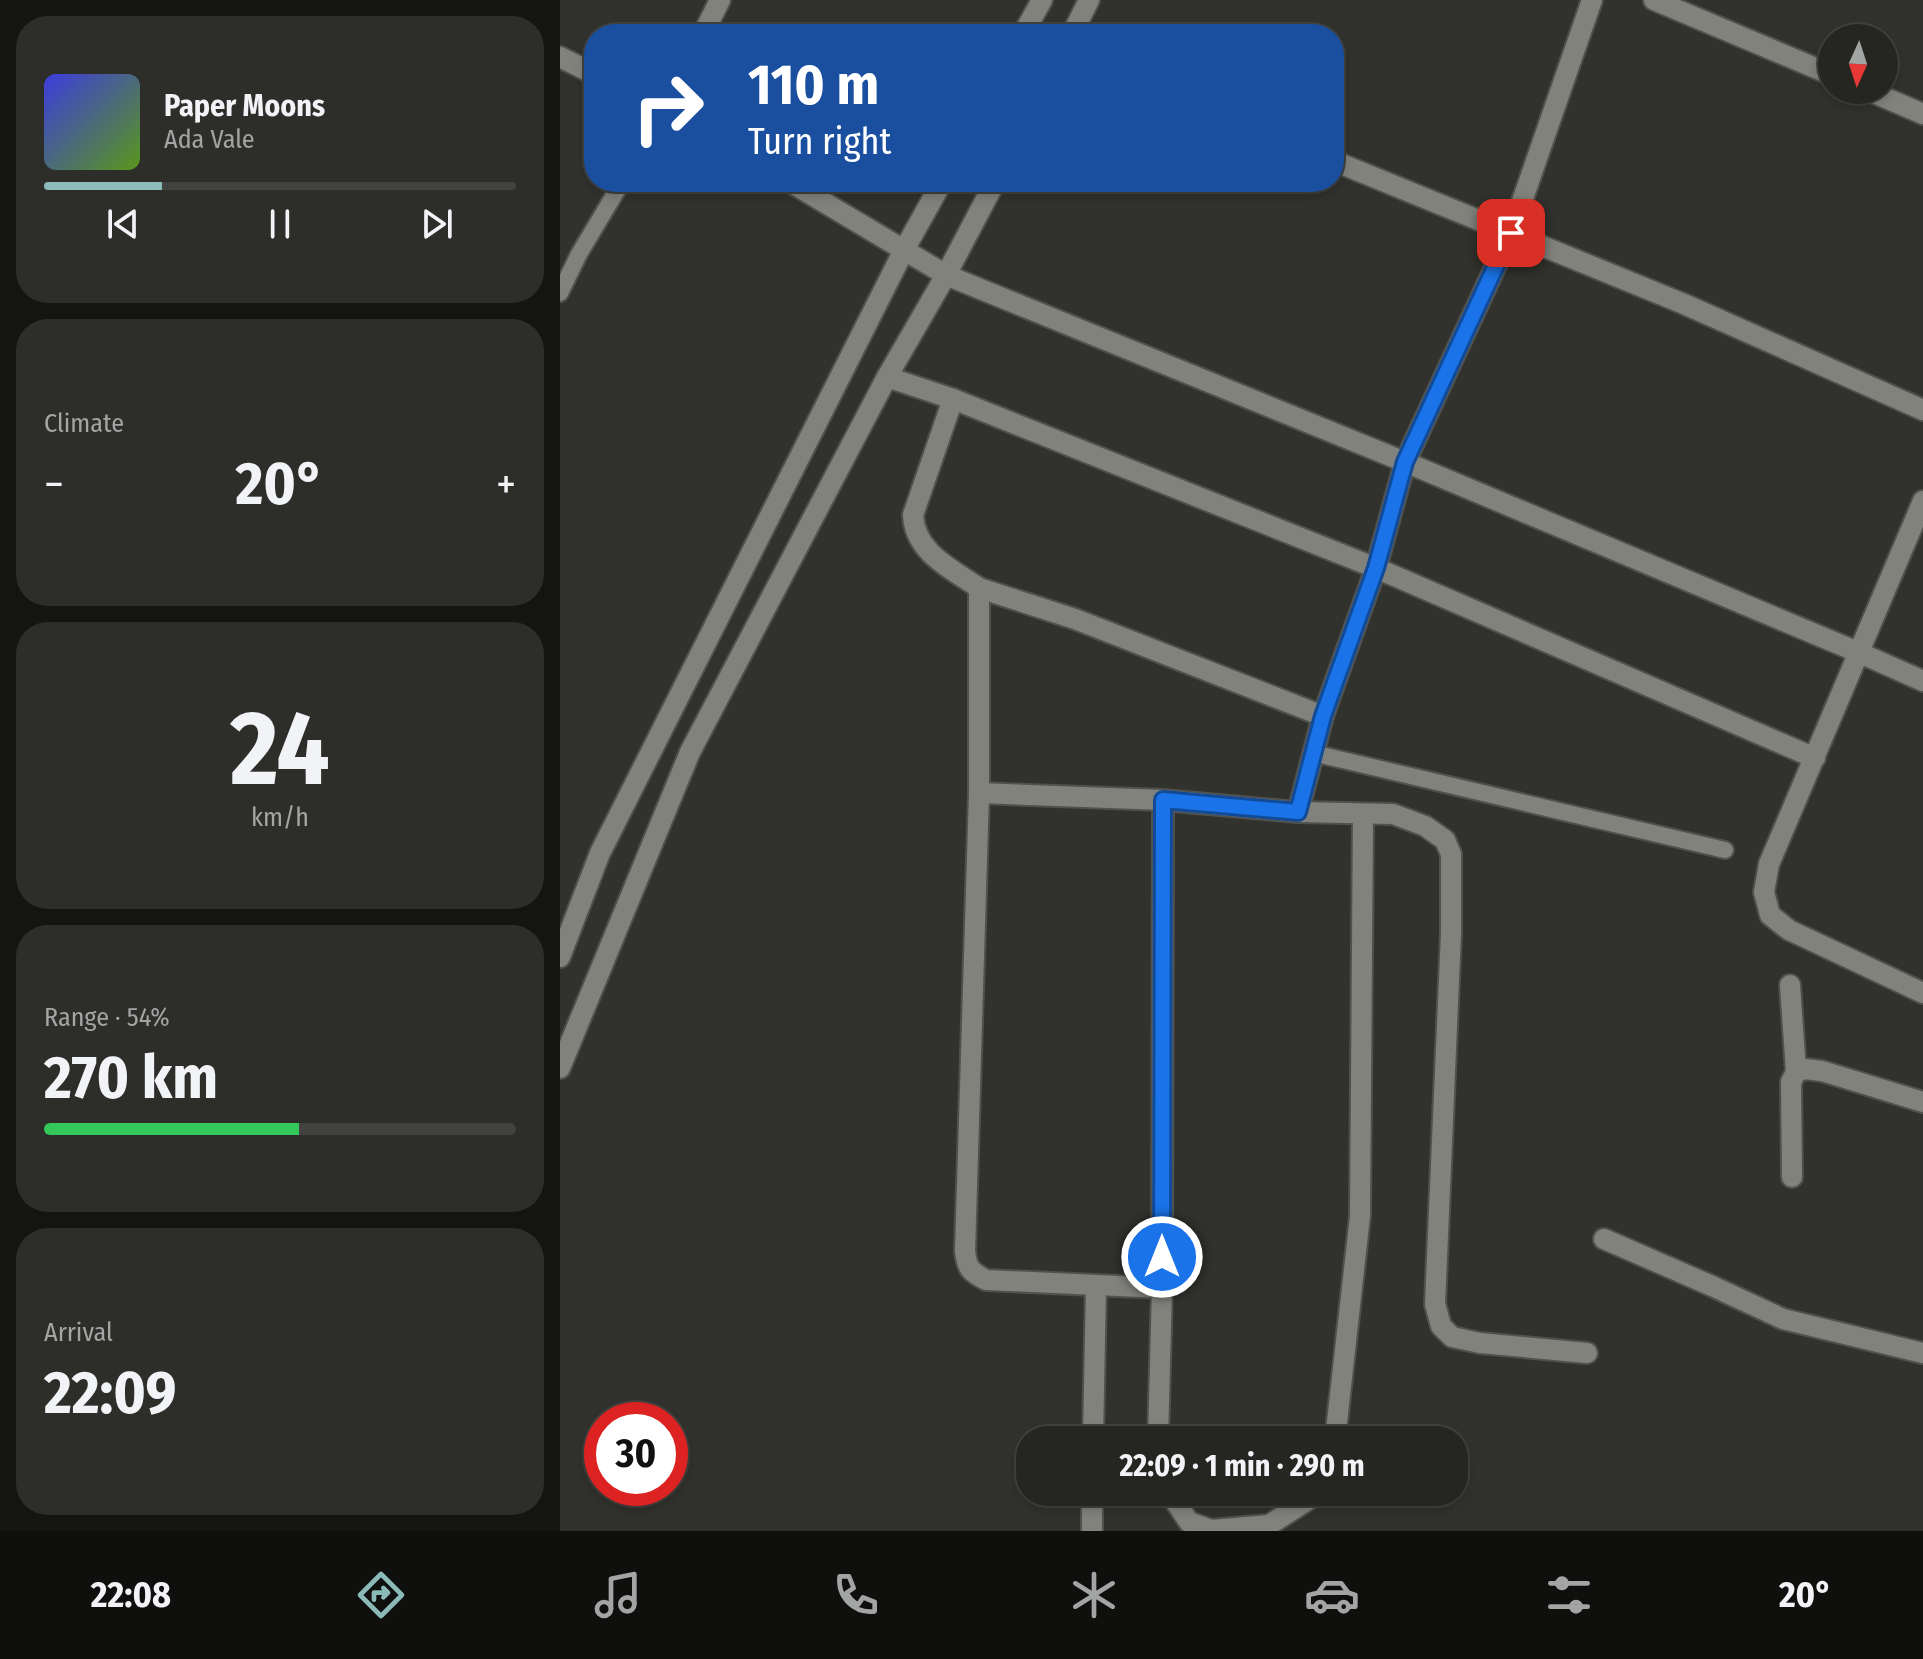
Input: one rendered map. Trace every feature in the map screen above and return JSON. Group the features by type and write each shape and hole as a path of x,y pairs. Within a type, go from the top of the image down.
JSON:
{"street":[{"path":"708,24 720,0"},
{"path":"1029,24 1042,0"},
{"path":"1077,24 1089,0"},
{"path":"1298,812 1323,716 1376,568 1405,462 1511,233 1592,0"},
{"path":"1654,0 1818,69"},
{"path":"560,57 584,69"},
{"path":"1898,103 1923,114"},
{"path":"1344,165 1684,304 1923,410"},
{"path":"807,192 946,275 1405,462 1923,681"},
{"path":"560,957 600,853 904,250 936,192"},
{"path":"560,1068 690,752 887,377 990,192"},
{"path":"887,377 953,399 1376,568 1815,758"},
{"path":"953,399 913,515 913,527 927,551 979,588 1075,619 1323,716"},
{"path":"1923,501 1769,864 1764,892 1770,915 1789,930 1923,993"},
{"path":"979,588 979,793 966,1264 972,1272 986,1280 1162,1288"},
{"path":"979,793 1163,800 1298,812 1393,814 1425,826 1445,840 1451,854 1451,933 1435,1304 1441,1326 1452,1337 1480,1343 1587,1353"},
{"path":"1158,1426 1162,1288 1163,800"},
{"path":"1337,1426 1360,1216 1363,815"},
{"path":"1790,985 1796,1072 1791,1082 1792,1177"},
{"path":"1796,1072 1805,1069 1822,1071 1923,1102"},
{"path":"1604,1239 1783,1319 1923,1353"},
{"path":"1093,1426 1096,1285"},
{"path":"1092,1506 1092,1531"},
{"path":"1178,1506 1189,1522 1211,1530 1269,1525 1298,1506"}],"lane":[{"path":"560,293 616,192"},
{"path":"1313,753 1725,850"}],"route":[{"path":"1162,1257 1163,800 1298,812 1323,716 1376,568 1405,462 1511,233"}]}
